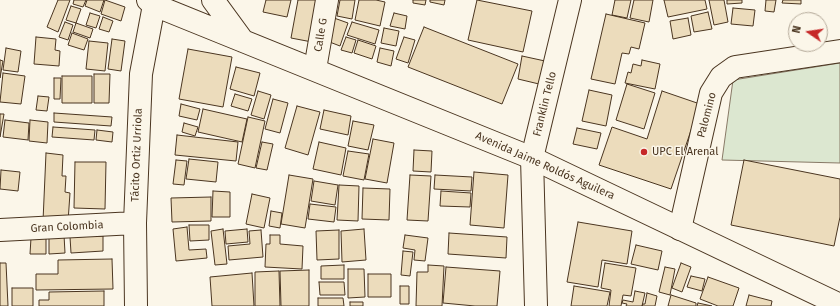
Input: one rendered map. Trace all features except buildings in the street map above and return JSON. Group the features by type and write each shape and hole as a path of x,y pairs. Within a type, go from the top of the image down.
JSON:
{"street":[{"path":"213,0 244,42"},
{"name":"Calle G","path":"315,70 327,0"},
{"name":"Franklin Tello","path":"536,306 532,158 570,0"},
{"name":"Avenida Jaime Roldós Aguilera","path":"151,3 532,158 840,305"},
{"name":"Tácito Ortiz Urriola","path":"136,306 135,223 141,74 151,3"},
{"name":"Palomino","path":"680,229 711,93 721,77 735,67 840,50"},
{"name":"Gran Colombia","path":"0,230 135,223"}],"green space":[{"path":"840,63 840,163 722,160 733,80"}],"place":[{"name":"UPC El Arenal","path":"644,152"}]}
